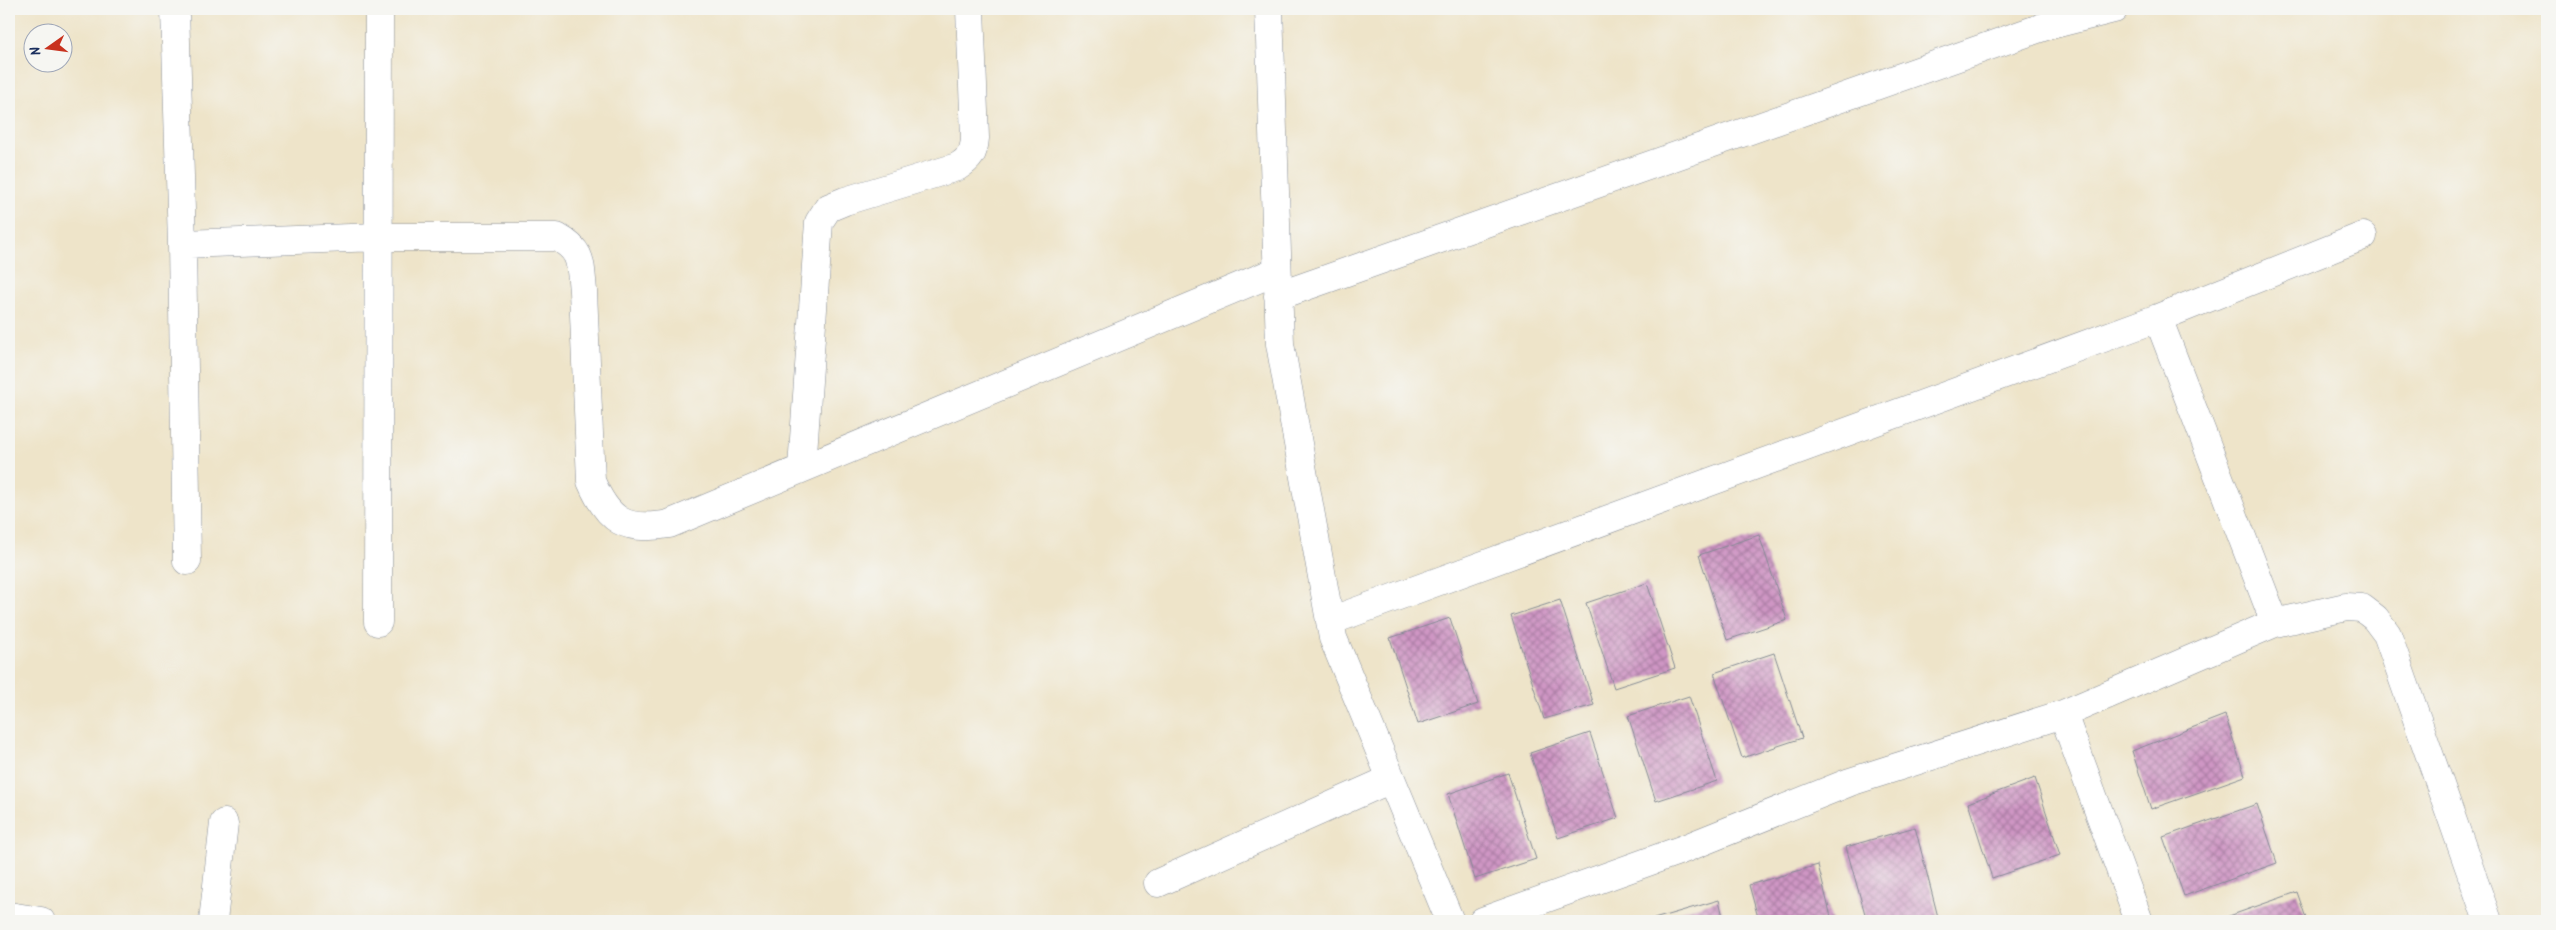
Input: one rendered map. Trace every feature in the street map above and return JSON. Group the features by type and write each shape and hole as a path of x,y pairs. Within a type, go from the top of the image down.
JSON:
{"street":[{"path":"175,9 182,244 187,561"},
{"path":"378,622 379,9"},
{"path":"802,468 819,222 828,208 844,201 957,167 968,160 974,151 975,138 970,9"},
{"path":"1269,9 1280,344 1333,638 1450,921"},
{"path":"182,244 378,237 557,237 573,245 580,264 584,291 592,480 601,505 621,522 648,527 669,524 802,468 1278,284 2040,18 2114,9"},
{"path":"1330,621 2158,318 2363,236"},
{"path":"2158,318 2275,623"},
{"path":"1483,921 1682,850 1850,782 2063,714 2275,623 2346,607 2362,608 2375,618 2387,634 2488,921"},
{"path":"2063,714 2139,921"},
{"path":"1158,884 1391,779"},
{"path":"213,921 224,823"},
{"path":"9,916 41,921"}],"building":[{"path":"1759,535 1787,620 1727,640 1699,555"},
{"path":"1647,583 1675,668 1614,688 1586,603"},
{"path":"1560,600 1594,705 1544,719 1511,616"},
{"path":"1450,618 1478,704 1418,724 1390,638"},
{"path":"1774,653 1802,738 1742,758 1714,673"},
{"path":"1689,696 1717,781 1656,801 1628,716"},
{"path":"2225,715 2245,776 2151,809 2132,751"},
{"path":"1590,733 1618,818 1558,838 1530,753"},
{"path":"1508,773 1536,859 1475,879 1448,794"},
{"path":"2035,778 2060,855 1992,878 1968,803"},
{"path":"2257,804 2277,863 2184,896 2163,837"},
{"path":"1915,827 1939,921 1867,921 1846,847"},
{"path":"1818,865 1832,921 1759,921 1749,885"},
{"path":"2297,892 2307,921 2215,921"},
{"path":"1719,900 1724,921 1647,921"}]}
